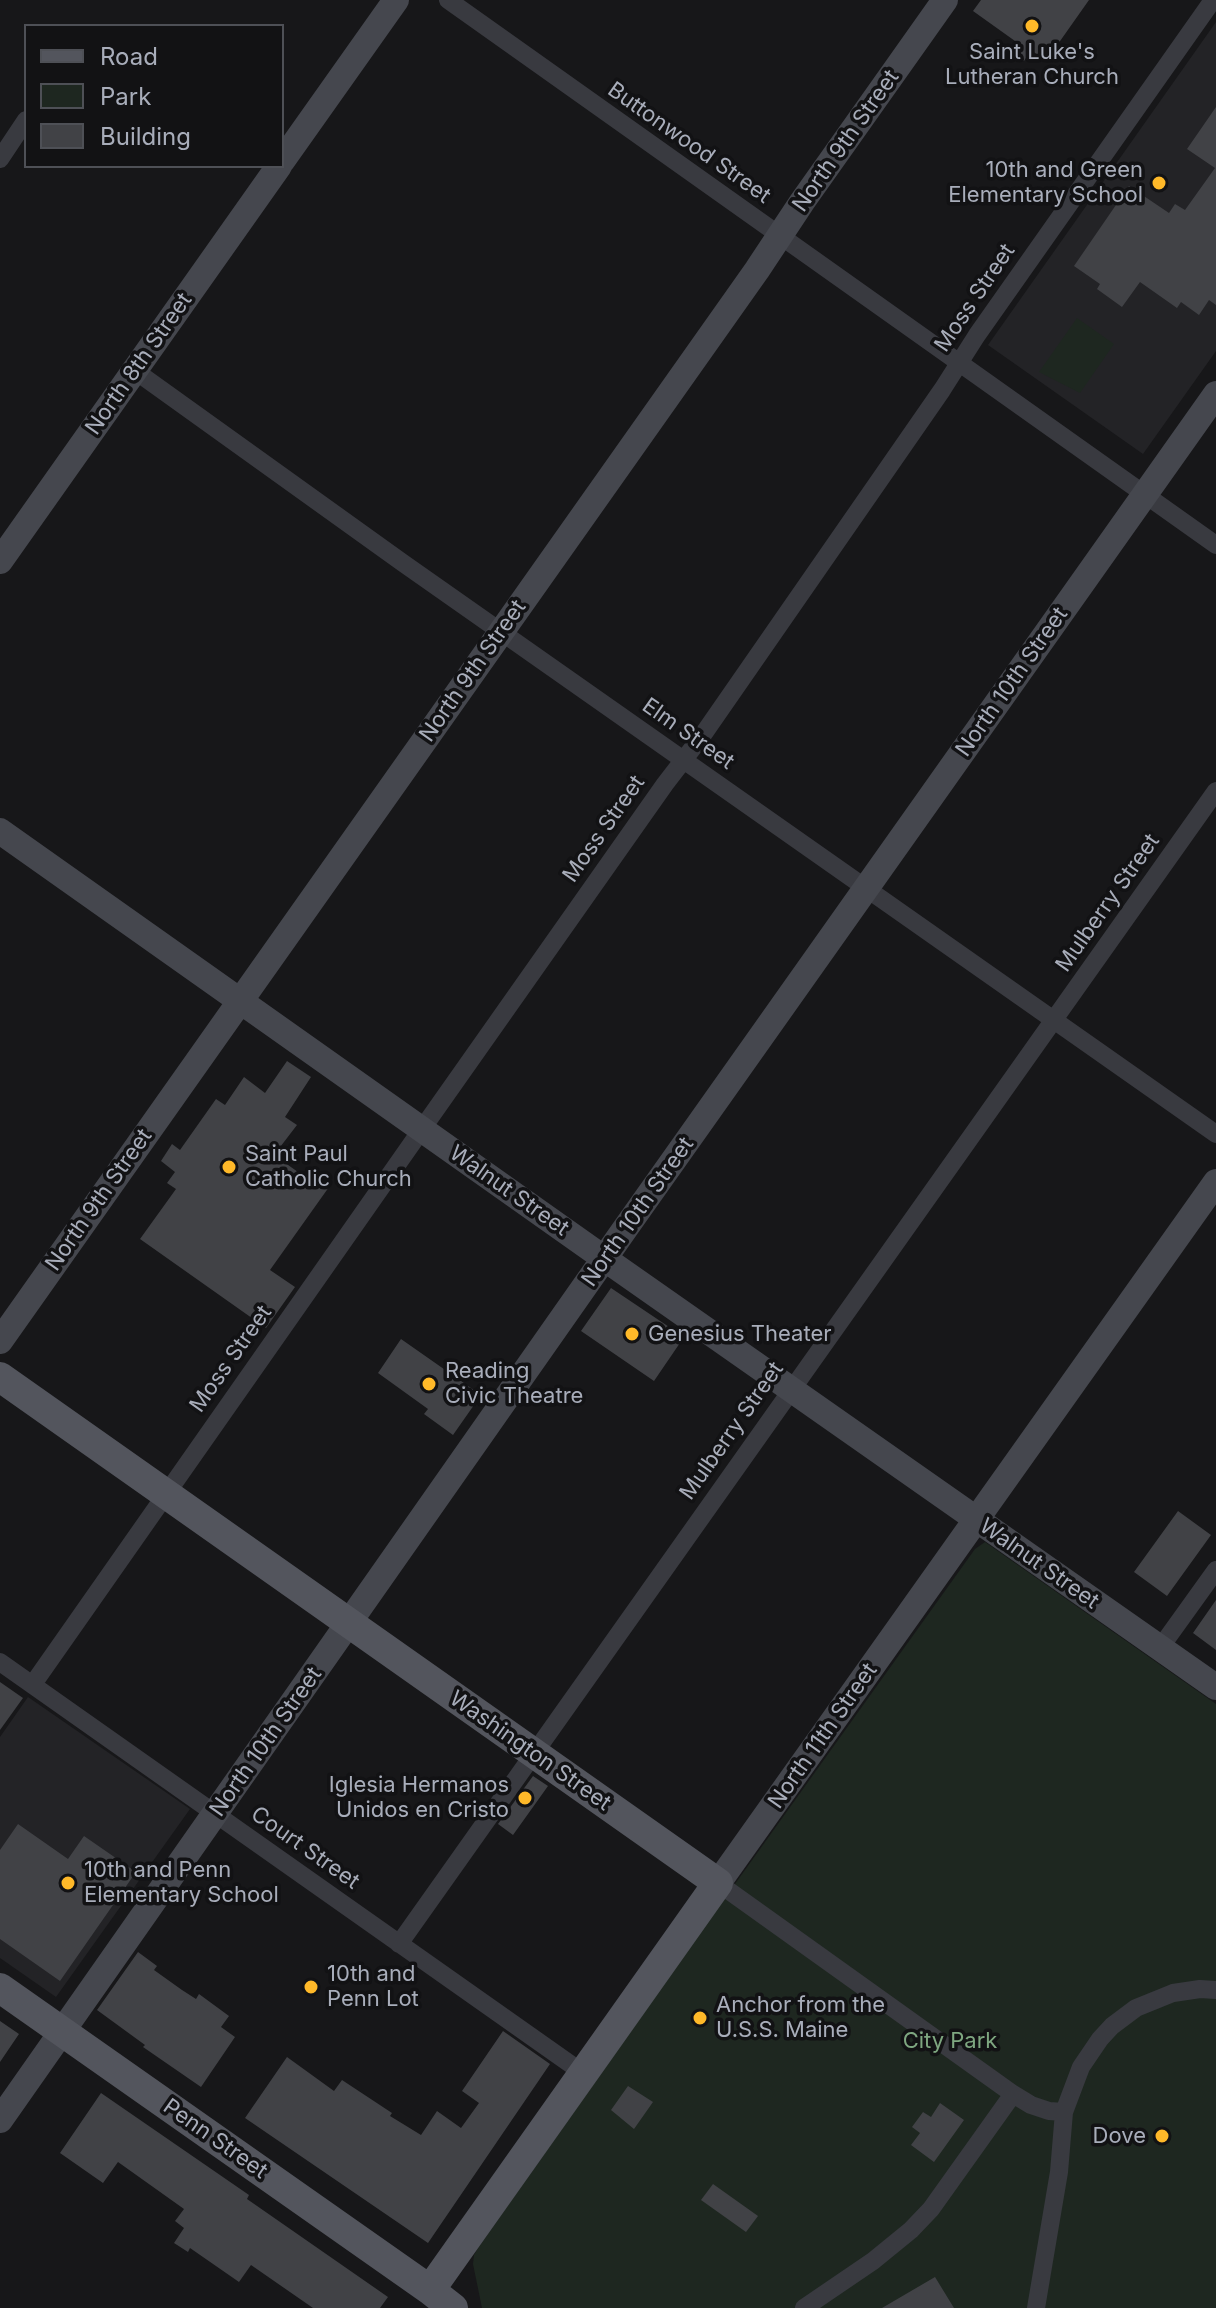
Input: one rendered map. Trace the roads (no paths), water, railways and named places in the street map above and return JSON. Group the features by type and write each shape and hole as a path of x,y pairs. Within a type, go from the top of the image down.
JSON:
{"main road":[{"name":"Washington Street","path":"0,1377 718,1883"},
{"name":"North 11th Street","path":"433,2302 583,2073 718,1883"},
{"name":"Penn Street","path":"0,1988 433,2302"}],"street":[{"name":"North 8th Street","path":"284,158 396,0"},
{"name":"Buttonwood Street","path":"448,0 1216,545"},
{"name":"North 9th Street","path":"0,1341 945,0"},
{"name":"Moss Street","path":"33,1684 684,760 1213,0"},
{"path":"0,159 24,123"},
{"name":"North 8th Street","path":"0,561 277,168"},
{"name":"Elm Street","path":"134,370 500,632 1216,1134"},
{"name":"North 10th Street","path":"0,2120 1216,394"},
{"name":"Mulberry Street","path":"399,1944 1216,791"},
{"name":"Walnut Street","path":"0,831 1216,1687"},
{"name":"North 11th Street","path":"718,1883 1216,1182"},
{"path":"1160,1648 1216,1570"},
{"name":"Court Street","path":"0,1662 583,2073"},
{"name":"Washington Street","path":"718,1883 1013,2094 1031,2105 1064,2112"},
{"path":"1036,2308 1059,2172 1064,2112 1086,2058 1124,2015 1136,2008 1173,1993 1216,1990"},
{"path":"804,2308 873,2261 911,2230 931,2209 1013,2094"}],"place":[{"name":"Saint Luke's Lutheran Church","path":"1032,26"},
{"name":"10th and Green Elementary School","path":"1159,183"},
{"name":"Saint Paul Catholic Church","path":"229,1167"},
{"name":"Genesius Theater","path":"632,1334"},
{"name":"Reading Civic Theatre","path":"429,1384"},
{"name":"Iglesia Hermanos Unidos en Cristo","path":"525,1798"},
{"name":"10th and Penn Elementary School","path":"68,1883"},
{"name":"10th and Penn Lot","path":"311,1987"},
{"name":"Anchor from the U.S.S. Maine","path":"700,2018"},
{"name":"Dove","path":"1162,2136"}],"park label":[{"name":"City Park","path":"950,2041"}]}
